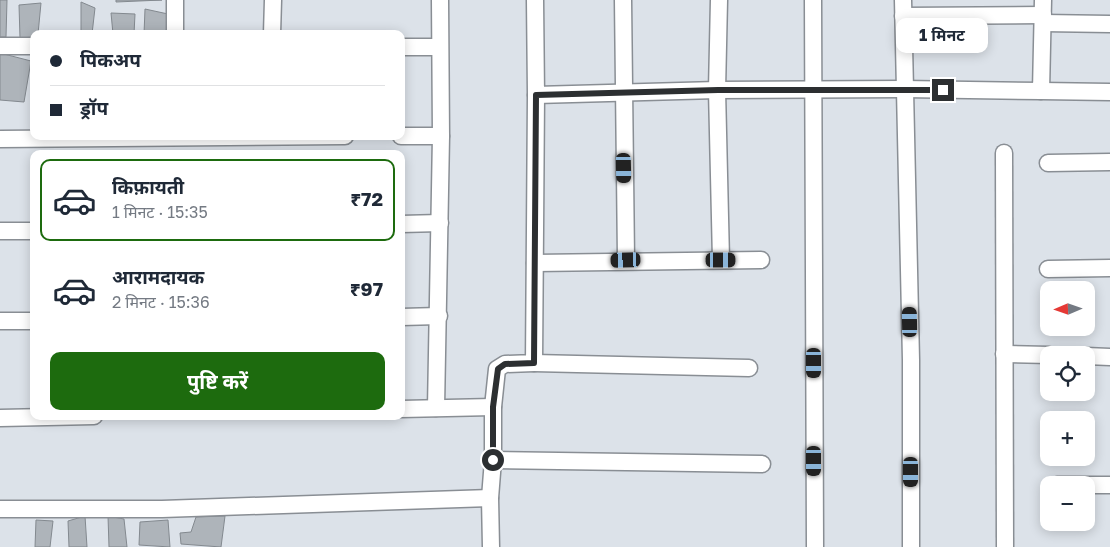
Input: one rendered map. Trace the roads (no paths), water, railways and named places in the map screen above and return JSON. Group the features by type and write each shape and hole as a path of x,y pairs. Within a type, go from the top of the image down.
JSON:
{"street":[{"path":"175,0 175,30"},
{"path":"272,30 273,0"},
{"path":"436,408 441,136 440,0"},
{"path":"534,363 535,0"},
{"path":"623,0 622,94 626,260"},
{"path":"719,0 718,90 721,260"},
{"path":"812,0 815,547"},
{"path":"911,547 911,351 903,8 1043,13 1110,24"},
{"path":"1041,92 1043,13"},
{"path":"0,46 30,46"},
{"path":"405,47 439,47"},
{"path":"536,95 718,90 904,89 1110,92"},
{"path":"405,136 441,136"},
{"path":"0,139 30,139"},
{"path":"1004,153 1005,547"},
{"path":"1048,163 1110,162"},
{"path":"405,224 440,223"},
{"path":"0,231 30,230"},
{"path":"535,263 626,260 761,260"},
{"path":"1048,269 1110,268"},
{"path":"405,317 439,316"},
{"path":"0,321 30,321"},
{"path":"1004,354 1040,355"},
{"path":"1095,356 1110,357"},
{"path":"491,547 490,498 493,460 493,407 498,369 505,364 749,368"},
{"path":"405,409 493,407"},
{"path":"0,418 30,417"},
{"path":"493,460 762,464"},
{"path":"1095,485 1110,485"},
{"path":"0,509 171,508 490,498"}]}
